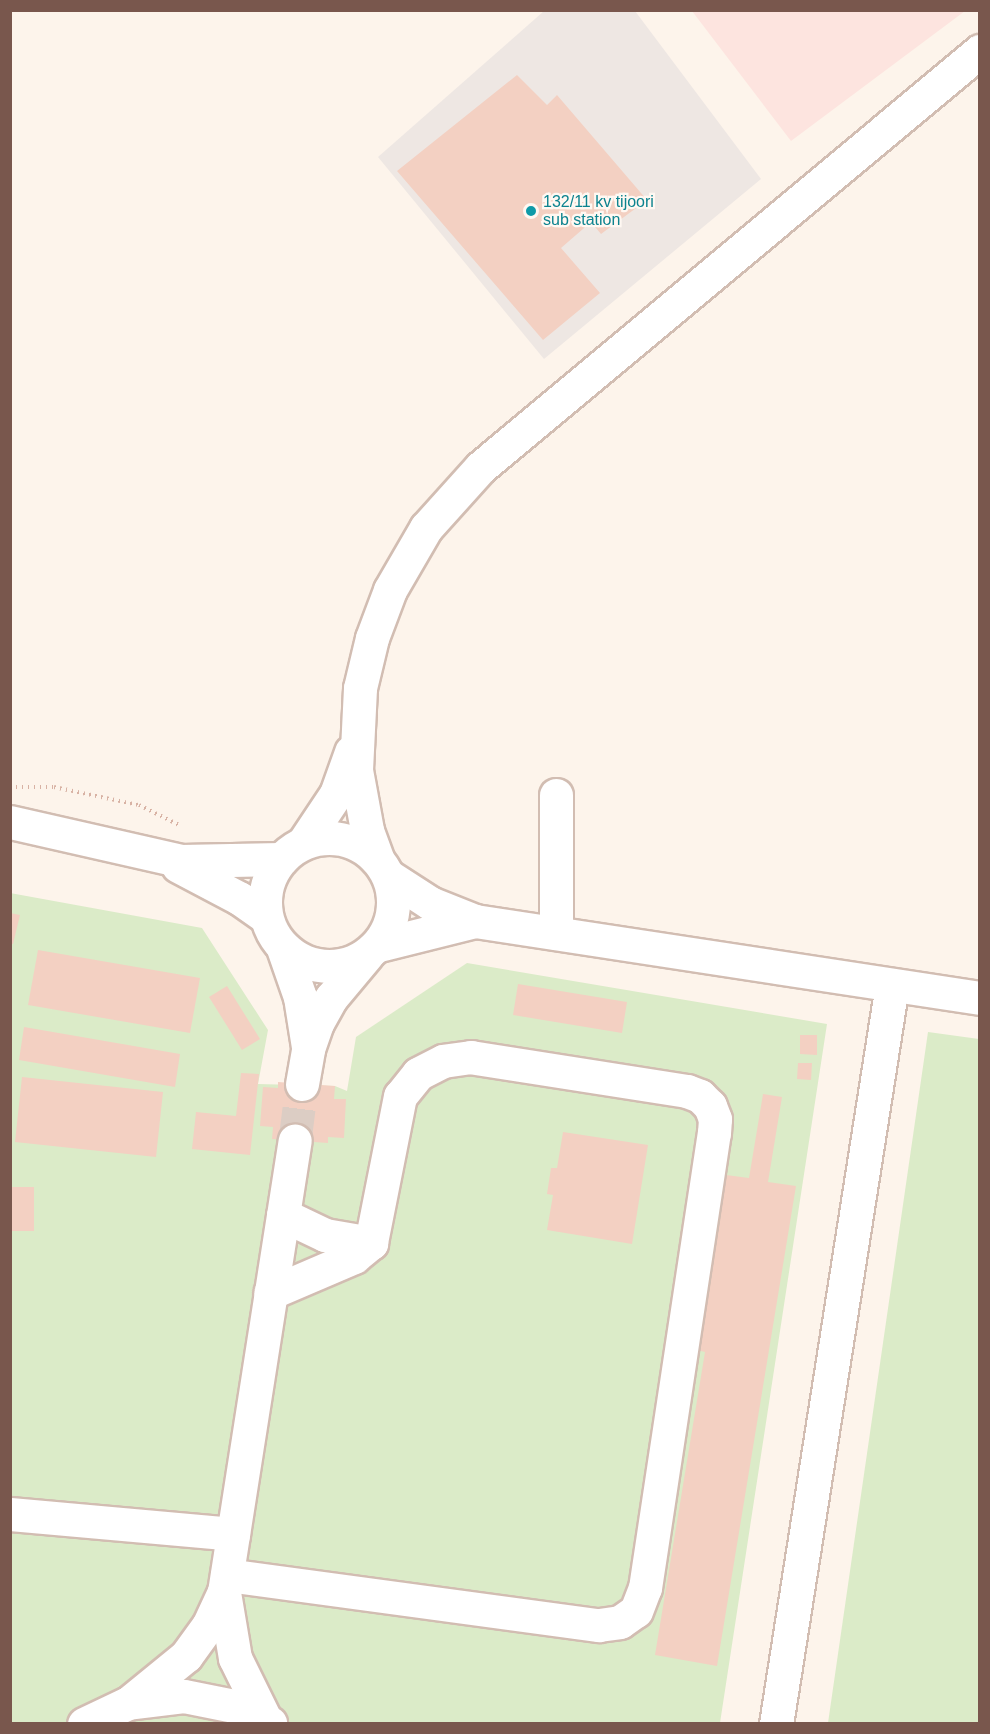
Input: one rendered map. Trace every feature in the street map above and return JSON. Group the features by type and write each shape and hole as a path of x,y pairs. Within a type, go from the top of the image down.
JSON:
{"street":[{"path":"302,1084 308,1049 331,998 373,950 394,912 383,867 359,800 355,739 360,688 372,638 390,590 415,545 446,504 482,466 980,51"},
{"path":"308,1049 300,997 283,948 266,917 265,896 270,876 336,794 355,739"},
{"path":"556,795 556,933"},
{"path":"10,822 148,855 214,863 293,850 323,837 343,839 430,903 475,921 980,998"},
{"path":"148,855 210,882 266,917"},
{"path":"283,948 302,961 324,967 346,965 373,950 475,921"},
{"path":"776,1724 892,985"},
{"path":"226,1584 599,1625 620,1622 636,1611 645,1588 714,1133 715,1119 710,1106 700,1096 687,1090 471,1057 443,1060 418,1074 400,1096 371,1243 354,1257 270,1293"},
{"path":"268,1721 235,1658 226,1584 295,1140"},
{"path":"283,1215 325,1235 371,1243"},
{"path":"10,1514 233,1534"},
{"path":"84,1724 128,1703 159,1682 186,1656 208,1626 226,1584"},
{"path":"128,1703 184,1696 212,1699 268,1721"}],"path":[{"path":"10,788 54,788 139,805 190,830"}],"shaded area":[{"path":"544,11 635,11 761,179 544,359 378,157"},
{"path":"692,11 965,11 791,141"}],"green space":[{"path":"10,893 202,928 268,1030 258,1084 335,1086 347,1091 356,1037 467,963 827,1024 720,1723 11,1723"},
{"path":"928,1032 979,1039 979,1723 828,1723"}],"building":[{"name":"132/11 kv tijoori sub station","path":"517,75 547,105 557,95 647,200 601,234 591,222 561,248 600,293 543,340 397,171"},
{"path":"10,913 20,915 13,944 10,944"},
{"path":"38,950 200,978 190,1033 28,1005"},
{"path":"518,984 627,1002 622,1033 513,1015"},
{"path":"227,986 260,1039 242,1050 209,997"},
{"path":"24,1027 180,1054 175,1087 19,1060"},
{"path":"800,1035 817,1035 817,1055 800,1054"},
{"path":"798,1063 812,1063 811,1080 797,1079"},
{"path":"241,1073 259,1074 250,1155 192,1149 196,1112 236,1116"},
{"path":"22,1077 163,1092 156,1157 15,1142"},
{"path":"278,1082 335,1086 334,1099 346,1099 344,1138 328,1137 328,1143 272,1139 273,1127 260,1126 263,1087 278,1088"},
{"path":"763,1094 782,1097 768,1182 796,1186 717,1666 655,1655 705,1352 697,1350 726,1175 749,1178"},
{"path":"563,1132 648,1145 632,1244 547,1230 553,1195 547,1194 551,1168 557,1168"},
{"path":"10,1187 34,1187 34,1231 10,1231"}],"tunnel":[{"path":"295,1141 302,1084"}],"place":[{"name":"132/11 kv tijoori sub station","path":"531,211"}]}
